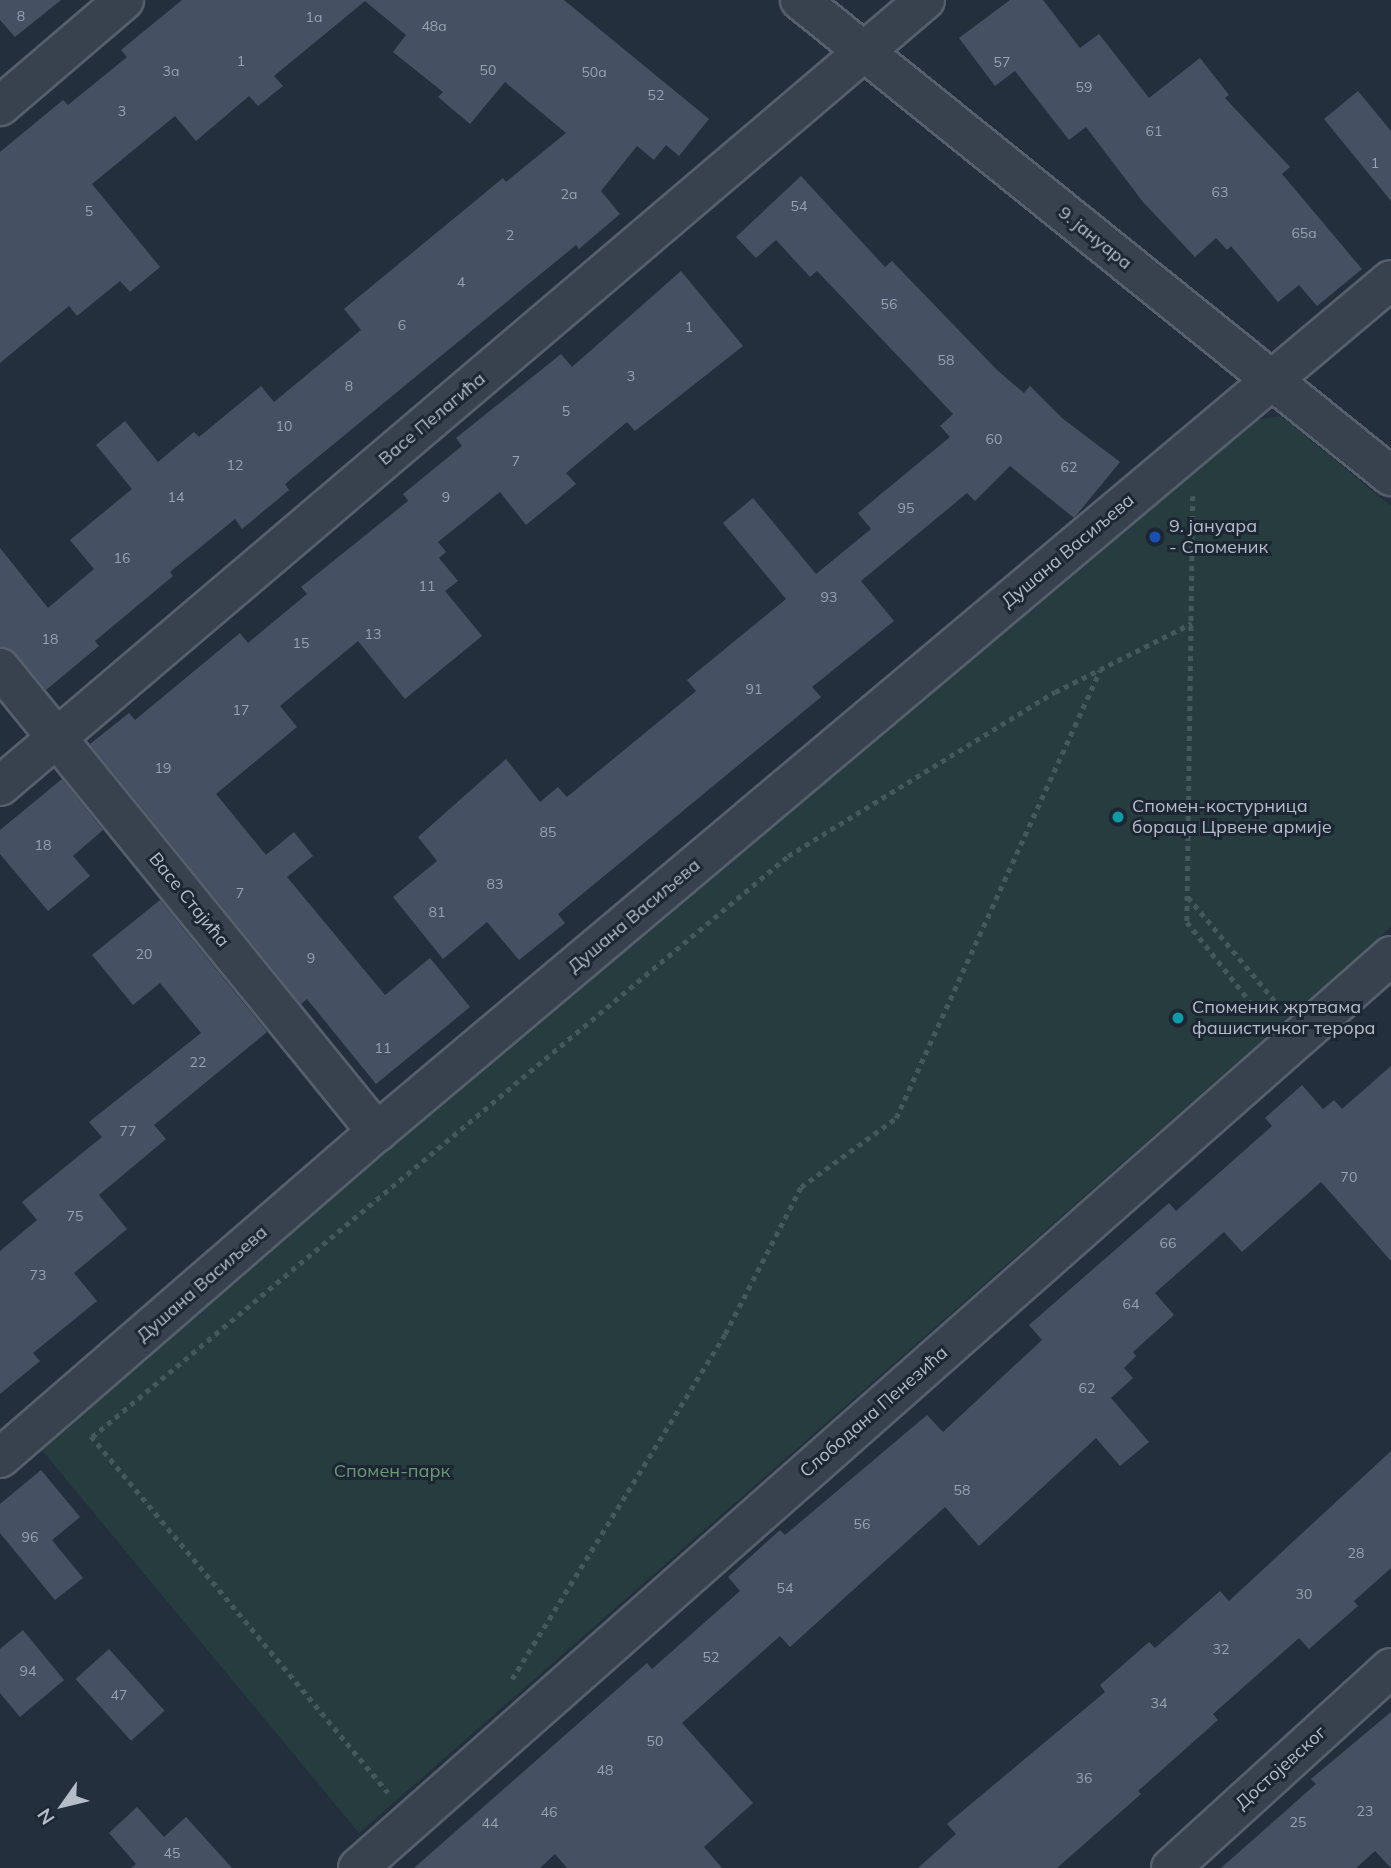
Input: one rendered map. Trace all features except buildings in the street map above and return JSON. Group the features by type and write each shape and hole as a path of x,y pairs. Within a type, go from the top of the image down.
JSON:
{"street":[{"path":"0,106 124,0"},
{"name":"9. јануара","path":"800,0 1391,476"},
{"name":"Васе Пелагића","path":"0,786 925,0"},
{"name":"Душана Васиљева","path":"0,1458 377,1132 1391,279"},
{"name":"Васе Стајића","path":"0,668 377,1132"},
{"name":"Слободана Пенезића","path":"358,1868 1391,956"},
{"name":"Достојевског","path":"1171,1868 1391,1668"}],"path":[{"path":"1193,446 1187,922 1252,1004"},
{"path":"92,1437 789,856 1055,692 1192,623"},
{"path":"506,1692 516,1669 725,1334 802,1187 896,1118 1101,669"},
{"path":"1187,897 1302,1034"},
{"path":"65,1404 411,1819"}],"green space":[{"name":"Спомен-парк","path":"1281,416 1391,506 1391,927 359,1833 36,1443 1254,420"}],"place":[{"name":"9. јануара - Споменик","path":"1155,537"},
{"name":"Спомен-костурница бораца Црвене армије","path":"1118,817"},
{"name":"Споменик жртвама фашистичког терора","path":"1178,1018"}]}
